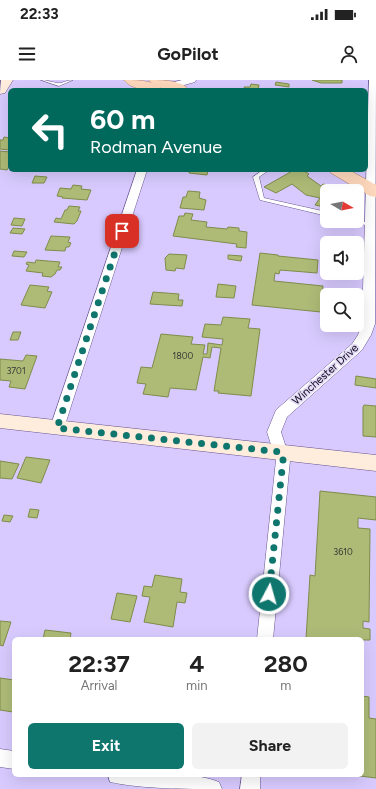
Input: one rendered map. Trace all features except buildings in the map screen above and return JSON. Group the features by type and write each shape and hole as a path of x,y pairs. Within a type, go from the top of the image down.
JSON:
{"main road":[{"path":"131,80 151,88"},
{"path":"156,80 173,86"},
{"path":"343,172 371,181"}],"street":[{"path":"0,90 7,80"},
{"path":"173,86 192,80"},
{"name":"Winchester Drive","path":"265,637 283,460 274,432 281,414 357,347 372,327 373,278 371,181 373,80"},
{"path":"57,428 141,172"},
{"path":"0,421 376,462"},
{"path":"0,758 12,760"},
{"path":"131,777 212,789"},
{"path":"250,789 251,777"}],"lane":[{"path":"43,80 60,86 71,80"},
{"path":"264,172 256,178 262,199 320,212"},
{"path":"364,223 371,225"}],"route":[{"path":"122,231 57,428 281,452 283,460 269,594"}]}
